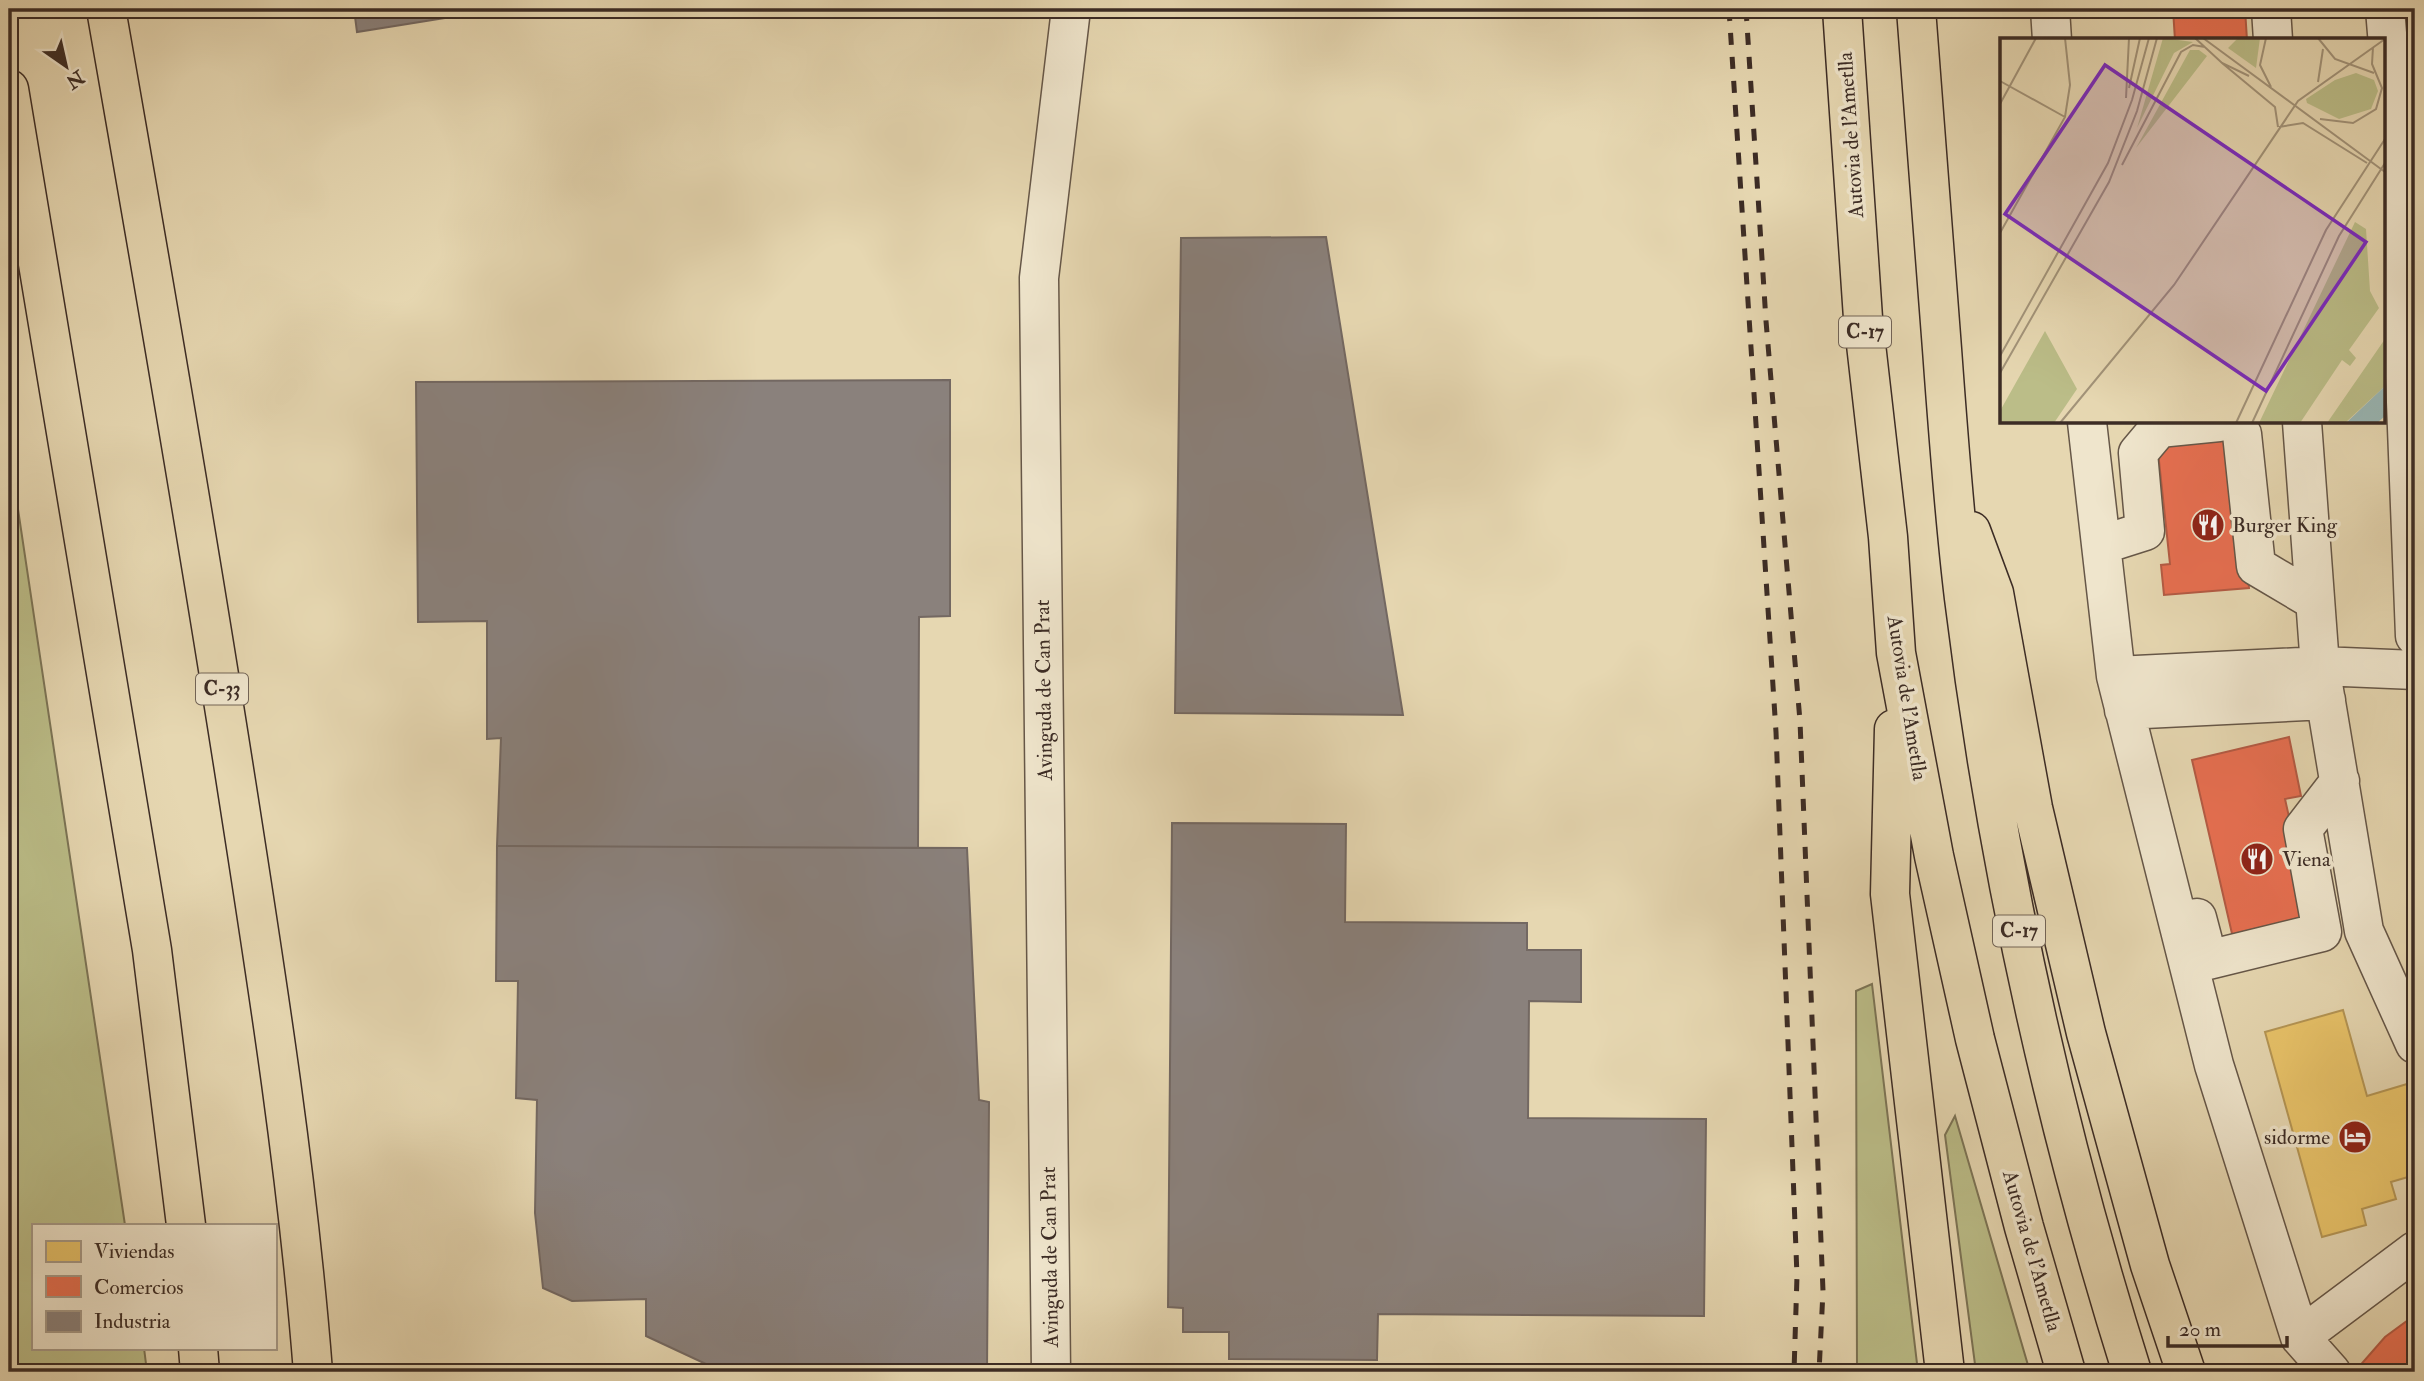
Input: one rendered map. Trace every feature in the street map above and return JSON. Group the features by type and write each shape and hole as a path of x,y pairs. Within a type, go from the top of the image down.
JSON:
{"highway":[{"name":"C-33","path":"106,9 197,531 274,1024 306,1284 313,1372"},
{"name":"Autovia de l'Ametlla","path":"1842,9 1863,318 1888,537 1896,653 1934,856 1975,1039 2024,1227 2066,1372"},
{"name":"C-17","path":"1916,9 1952,480 1964,598 1987,757 2015,914 2068,1147 2103,1279 2132,1372"},
{"path":"9,89 149,936 186,1224"},
{"path":"1952,480 1994,593 2036,820 2086,1033 2150,1265 2186,1372"},
{"path":"1896,653 1890,894 1945,1372"},
{"path":"2150,1265 2205,1372"},
{"path":"198,1350 200,1372"}],"street":[{"name":"Avinguda de Can Prat","path":"1051,1372 1039,278 1071,9"},
{"path":"2050,9 2052,38"},
{"path":"2271,9 2273,38"},
{"path":"2385,9 2406,142 2415,636"},
{"path":"2087,424 2120,693 2214,1065 2300,1337 2331,1372"},
{"path":"2101,545 2145,531 2138,453 2159,428 2199,424"},
{"path":"2235,424 2242,434 2256,566 2315,600"},
{"path":"2302,424 2323,683 2364,932 2415,1044"},
{"path":"2120,693 2323,683 2415,670"},
{"path":"2144,788 2169,810 2207,960 2322,932 2303,829 2340,781"},
{"path":"2300,1337 2415,1251"}],"green space":[{"path":"9,449 125,1224 32,1224 32,1350 144,1350 147,1372 9,1372"},
{"path":"1872,984 1918,1372 1857,1372 1856,991"},
{"path":"1955,1116 2030,1372 1976,1372 1945,1135"}],"building: Viviendas":[{"name":"sidorme","path":"2343,1010 2367,1096 2407,1084 2415,1099 2415,1175 2391,1182 2396,1199 2362,1209 2366,1225 2322,1237 2265,1032"}],"building: Comercios":[{"path":"2173,9 2245,9 2247,38 2175,38"},
{"path":"2233,435 2249,588 2164,595 2161,565 2170,564 2157,442"},
{"name":"Viena","path":"2289,737 2301,796 2285,799 2312,920 2233,938 2192,760"},
{"path":"2415,1315 2415,1372 2360,1372 2357,1369 2385,1337"}],"building: Industria":[{"path":"354,9 501,9 357,32"},
{"path":"1326,237 1403,715 1175,713 1181,238"},
{"path":"950,380 950,616 919,617 918,848 497,846 501,738 487,739 487,621 418,622 416,382"},
{"path":"1172,823 1346,824 1345,922 1527,923 1527,950 1581,950 1581,1002 1529,1001 1528,1118 1706,1119 1704,1316 1378,1314 1377,1360 1229,1359 1229,1332 1183,1332 1183,1308 1168,1307"},
{"path":"497,846 967,848 979,1100 989,1102 987,1372 723,1372 646,1336 646,1299 572,1301 543,1288 535,1213 537,1100 516,1098 518,981 496,981"}],"railway":[{"path":"1729,9 1776,732 1797,1276 1794,1372"},
{"path":"1746,9 1766,321 1800,721 1823,1291 1819,1372"}],"place":[{"name":"Burger King","path":"2208,525"},
{"name":"Viena","path":"2257,859"},
{"name":"sidorme","path":"2355,1137"}]}
